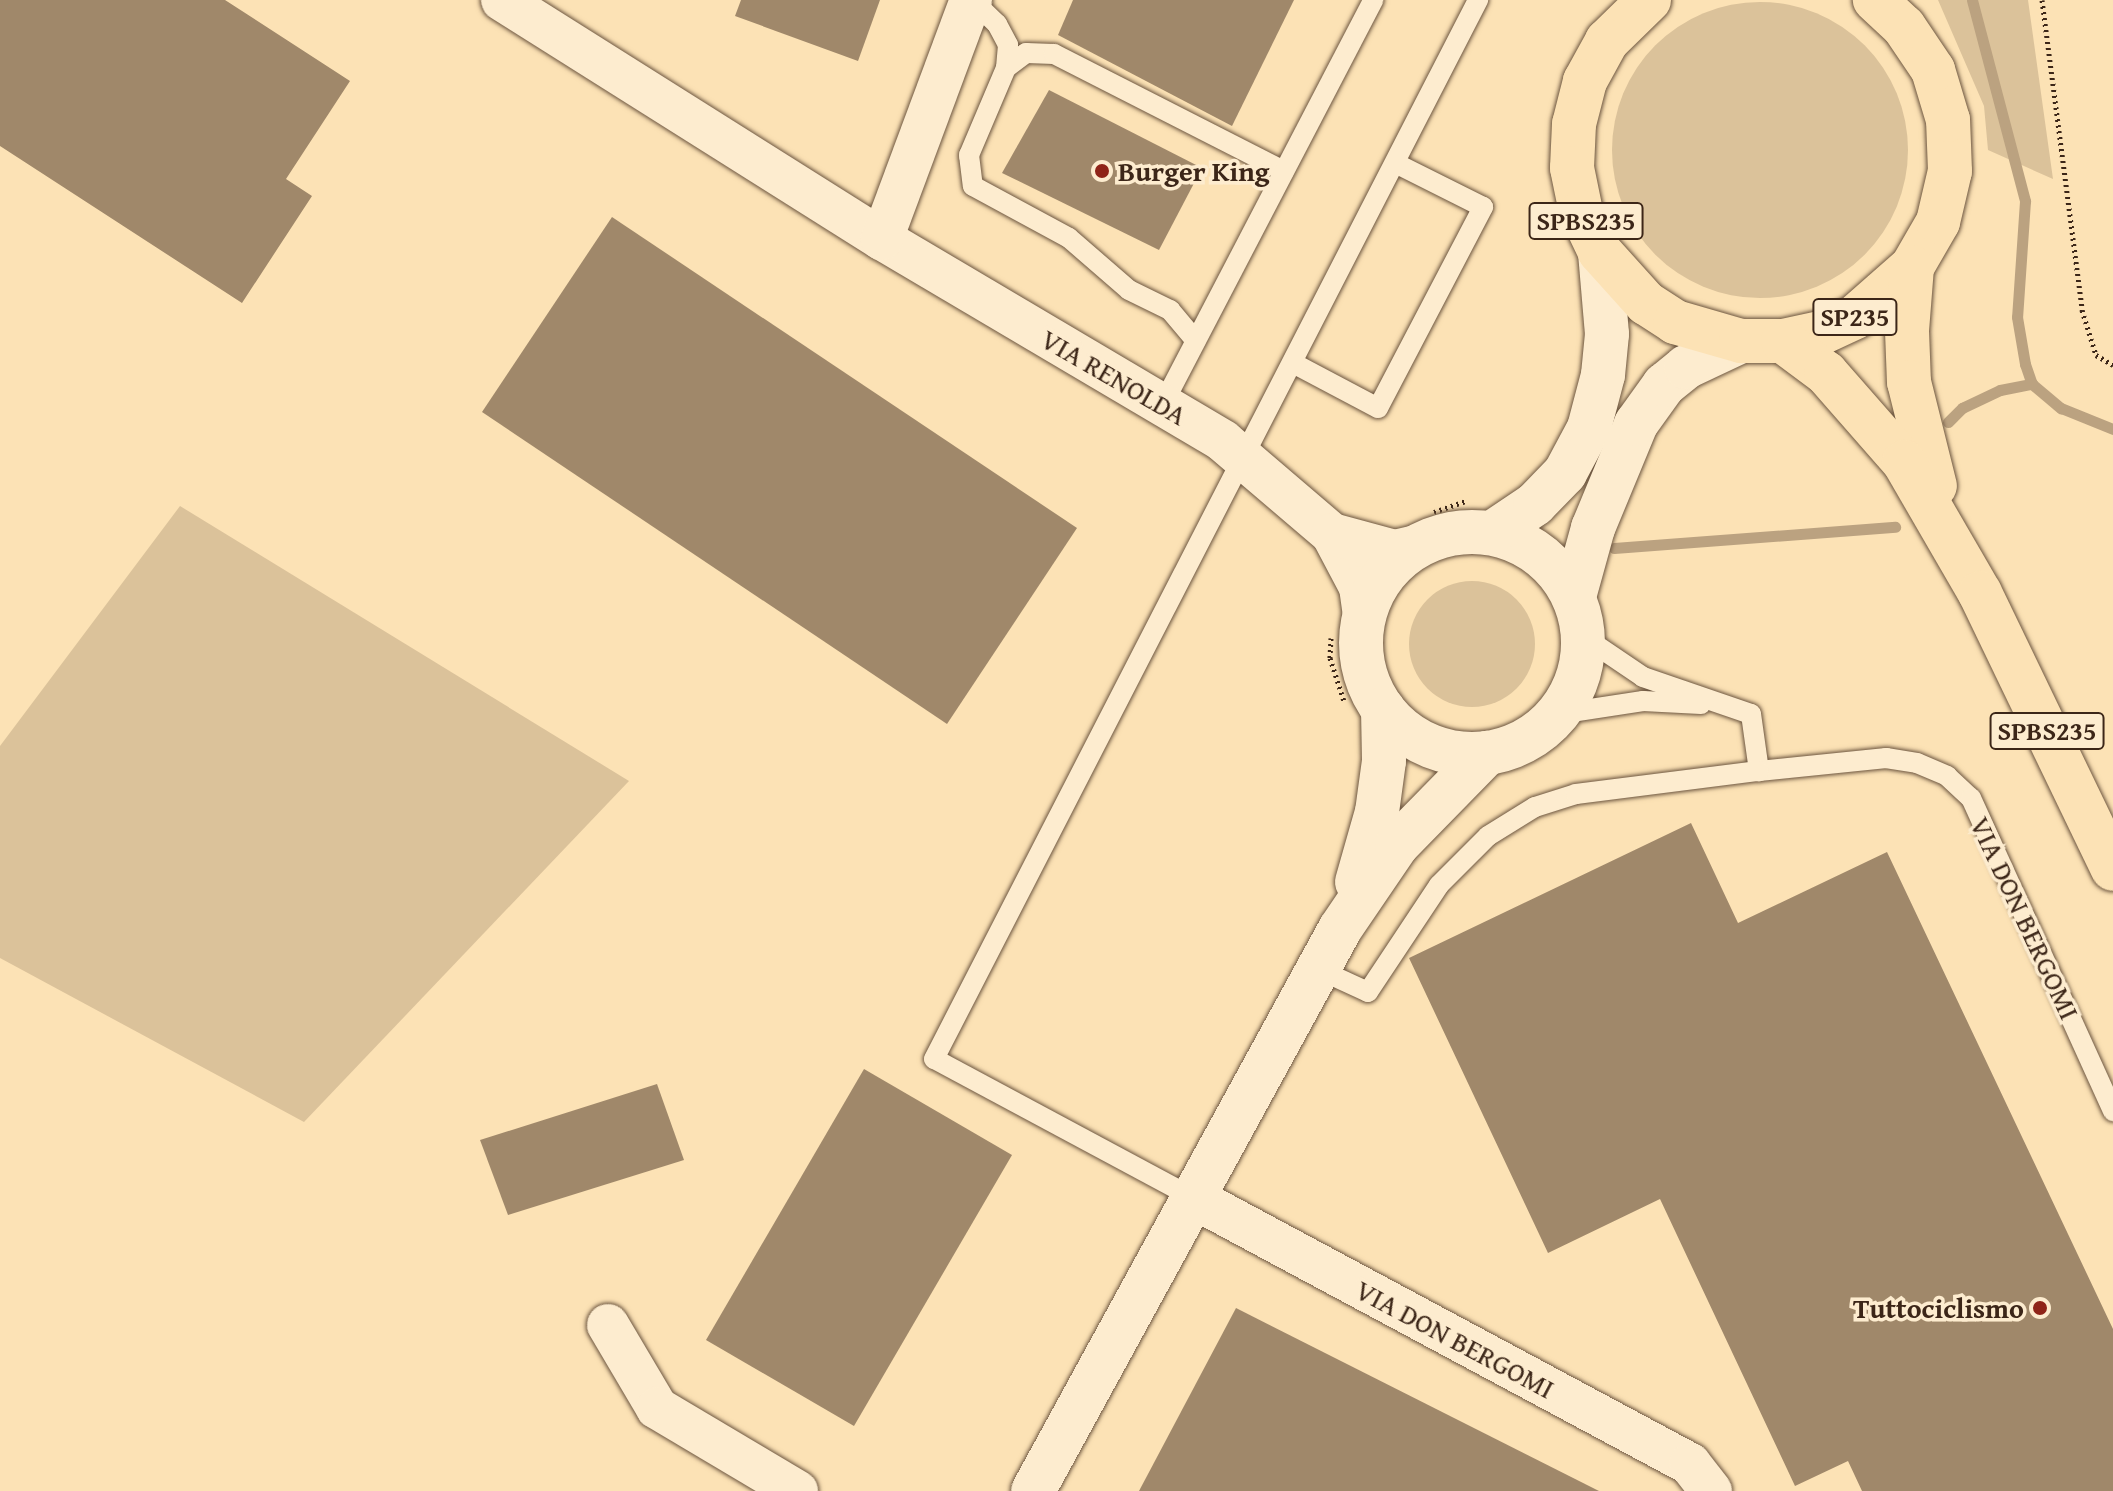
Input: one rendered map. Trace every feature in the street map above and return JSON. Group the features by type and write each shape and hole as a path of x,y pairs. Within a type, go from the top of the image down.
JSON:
{"main road":[{"name":"SPBS235","path":"1649,0 1607,41 1585,81 1574,124 1572,168 1581,212 1600,252 1646,303 1675,322 1741,341 1783,341"},
{"path":"1893,9 1933,70 1948,120 1950,171 1938,222 1912,267 1907,331 1909,382 1915,419 1949,534"},
{"name":"SP235","path":"1783,341 1821,333 1855,317 1912,267"},
{"path":"1783,341 1826,373 1866,414 1904,462 1949,534"},
{"name":"SPBS235","path":"1949,534 2113,869"}],"street":[{"path":"882,239 971,0"},
{"name":"VIA RENOLDA","path":"519,5 882,239 1162,406 1244,459 1332,534 1360,587 1348,622"},
{"path":"1340,929 1377,812 1384,761 1366,712 1363,665 1348,622 1419,531 1441,536 1484,516 1535,504 1565,473 1589,428 1603,375 1607,334 1600,252"},
{"path":"1366,712 1448,751 1487,753 1514,747 1558,714 1582,665 1579,617 1593,528 1636,424 1664,385 1686,367 1741,341"},
{"path":"1484,516 1554,567 1579,617"},
{"name":"VIA RENOLDA","path":"1332,534 1395,551 1419,531"},
{"path":"1033,1491 1190,1196 1340,929 1397,845 1487,753"},
{"name":"VIA DON BERGOMI","path":"1190,1196 1690,1464 1711,1491"},
{"path":"608,1325 657,1408 797,1491"}],"lane":[{"path":"971,0 997,24 1008,45 1006,68 969,155 973,186 1069,238 1129,290 1170,310 1196,341"},
{"path":"1162,406 1373,0"},
{"path":"1190,1196 934,1059 1172,589 1244,459 1478,0"},
{"path":"1006,68 1026,53 1054,54 1284,171"},
{"path":"1293,363 1378,408 1483,207 1395,163"},
{"path":"1579,617 1643,677 1751,714 1759,771"},
{"path":"1558,714 1643,701 1721,705"},
{"name":"VIA DON BERGOMI","path":"1318,969 1368,992 1439,885 1488,836 1535,807 1576,794 1759,771 1886,758 1917,763 1947,776 1971,798 2113,1111"}],"path":[{"path":"2042,0 2082,310 2096,355 2113,365"},
{"path":"1419,531 1484,516"},
{"path":"1348,622 1330,658 1366,712"}],"shaded area":[{"path":"1938,0 2028,0 2053,179 1988,150 1984,106"},
{"path":"1745,2 1775,2 1803,8 1830,19 1854,35 1875,56 1891,80 1902,107 1908,150 1906,179 1891,220 1875,244 1854,265 1830,281 1803,292 1775,298 1745,298 1717,292 1690,281 1666,265 1645,244 1629,220 1618,193 1612,165 1612,135 1618,107 1629,80 1645,56 1666,35 1690,19 1717,8"},
{"path":"180,506 629,781 304,1122 0,958 0,746"},
{"path":"1472,581 1496,586 1517,599 1530,620 1535,644 1530,668 1517,689 1496,702 1472,707 1448,702 1427,689 1414,668 1409,644 1414,620 1427,599 1448,586"}],"building":[{"path":"0,0 225,0 350,81 286,179 312,196 242,303 0,146"},
{"path":"741,0 880,0 858,61 735,16"},
{"path":"1073,0 1294,0 1232,126 1058,35"},
{"name":"Burger King","path":"1049,90 1202,168 1159,250 1002,173"},
{"path":"612,217 1077,528 947,724 482,412"},
{"path":"1691,823 1738,923 1887,852 2113,1329 2113,1491 1862,1491 1848,1461 1795,1486 1660,1199 1548,1253 1409,958"},
{"path":"864,1069 1012,1155 854,1426 706,1340"},
{"path":"657,1084 684,1160 508,1215 480,1140"},
{"path":"1236,1308 1599,1491 1139,1491"}],"waterway":[{"path":"1972,0 2025,201 2017,317 2025,364 2032,384 2061,408 2113,429"},
{"path":"1948,422 1962,408 2000,390 2032,384"},
{"path":"1614,548 1895,527"}],"place":[{"name":"Burger King","path":"1102,171"},
{"name":"Tuttociclismo","path":"2040,1308"}]}
